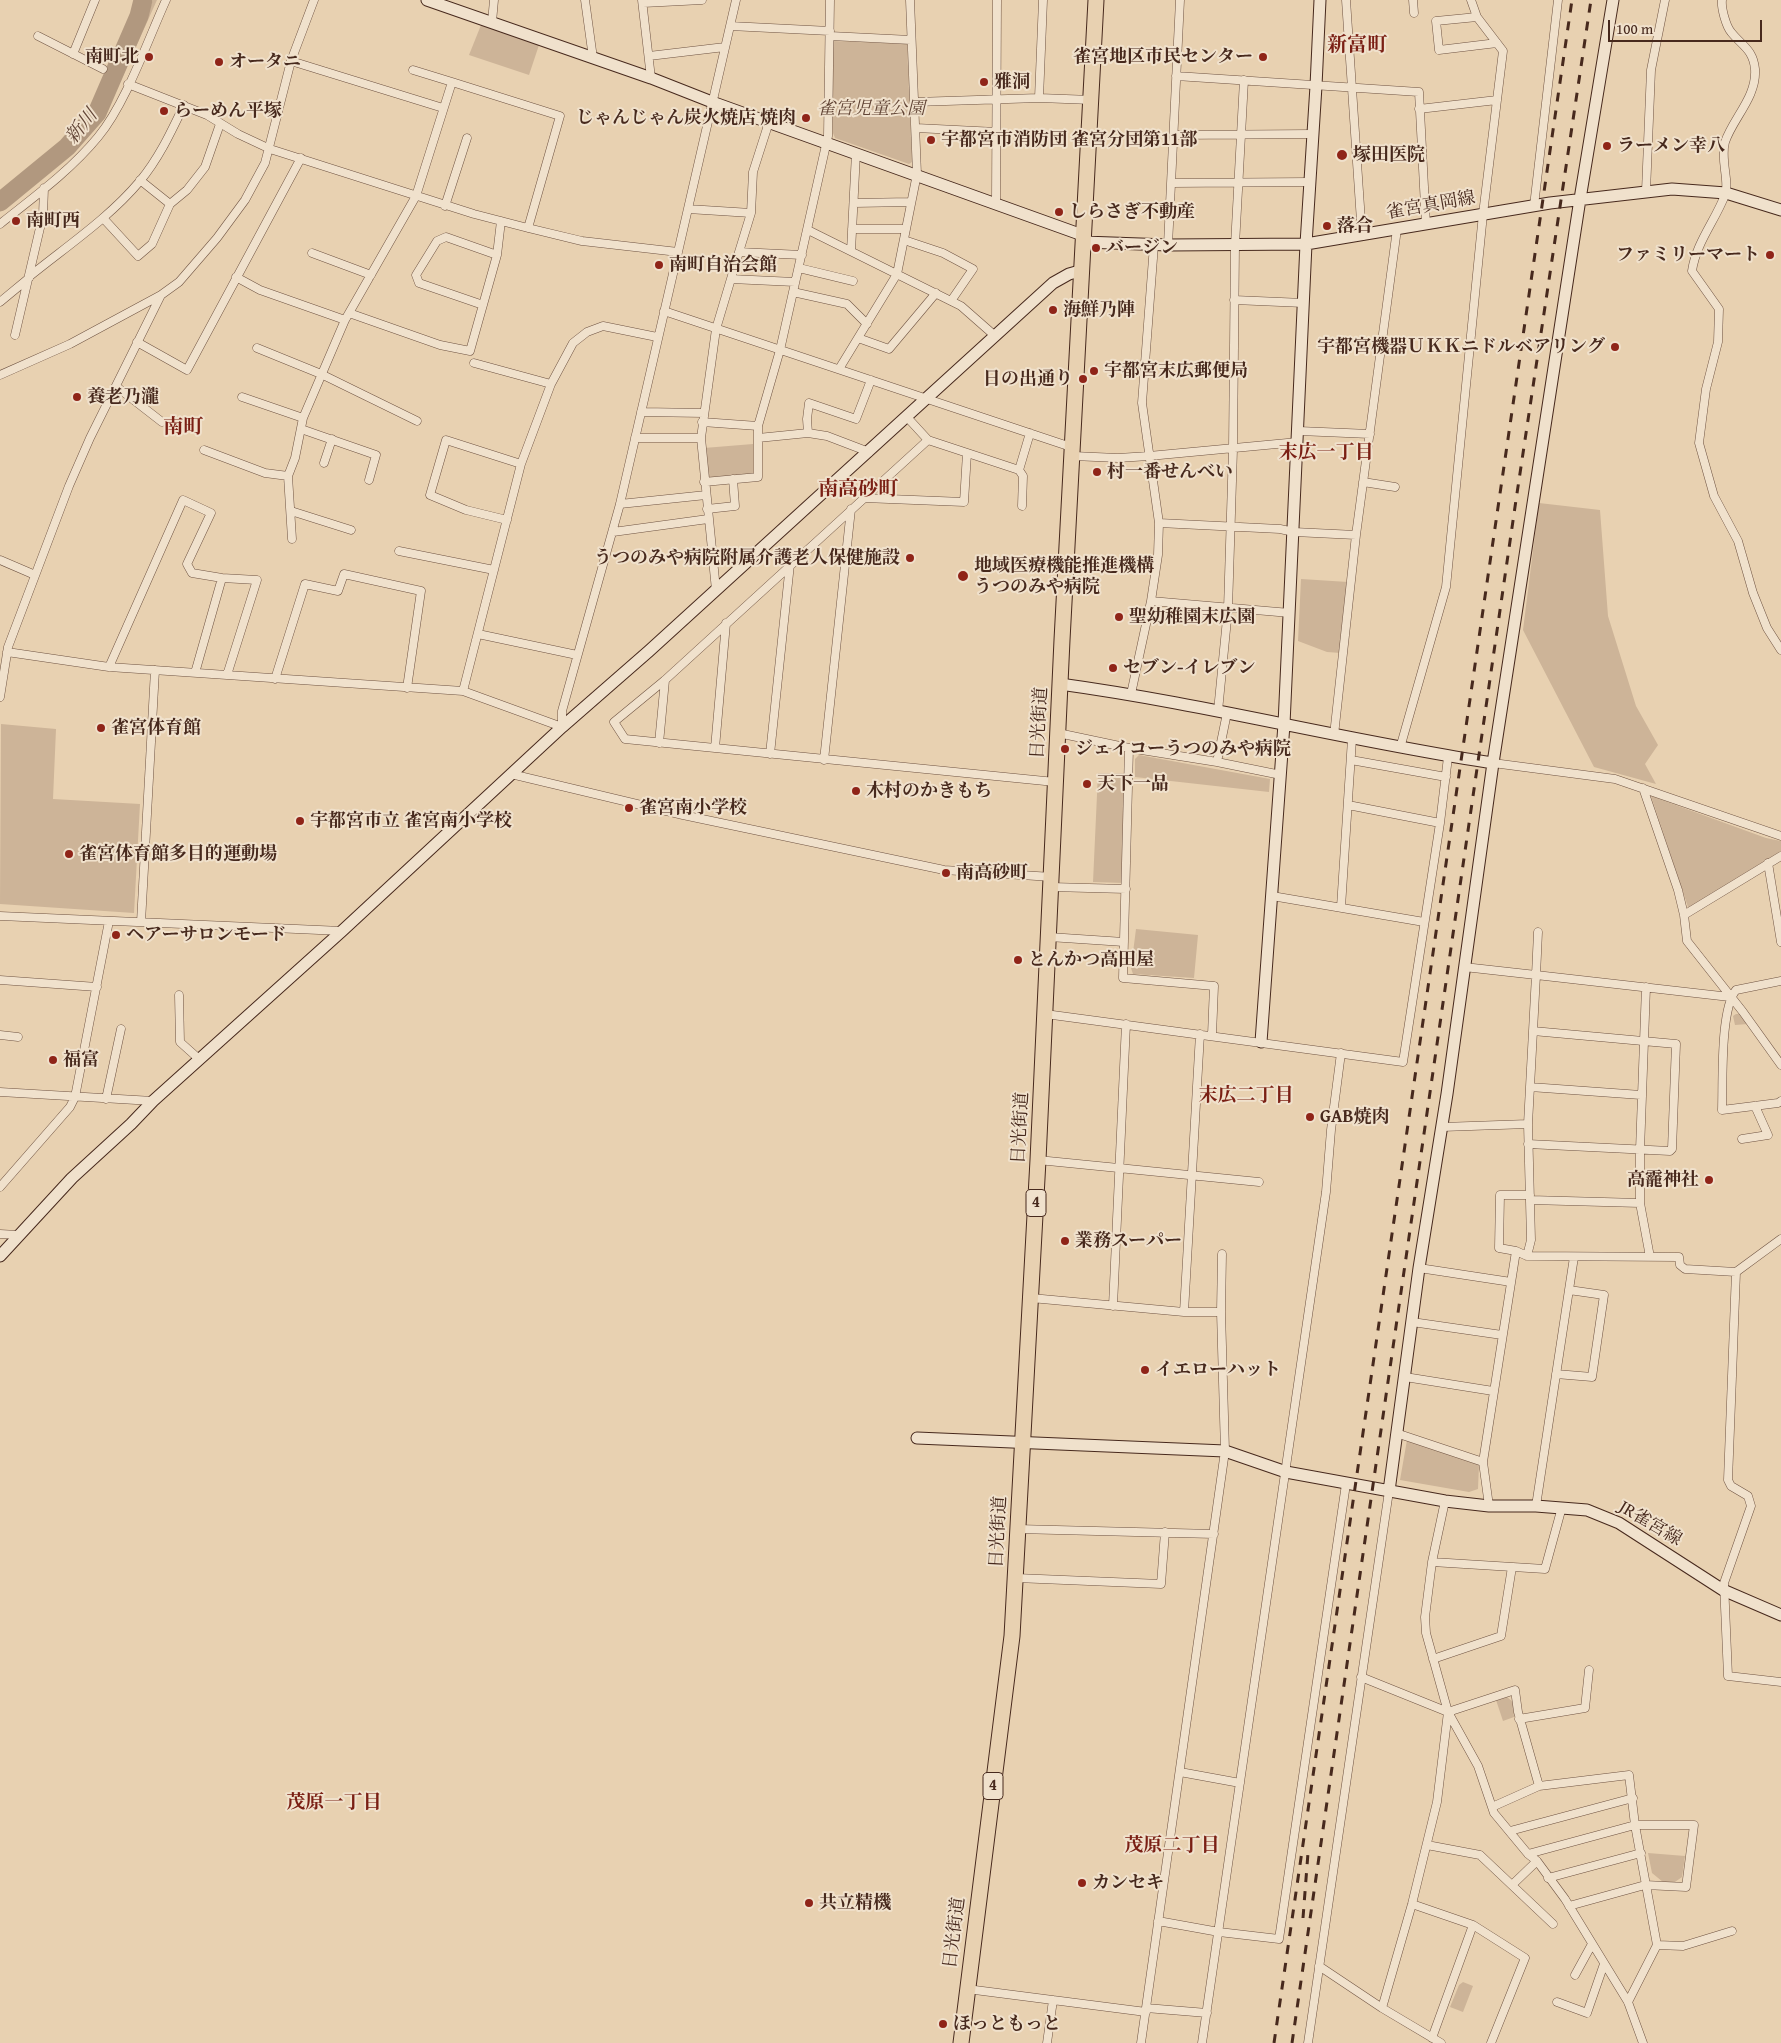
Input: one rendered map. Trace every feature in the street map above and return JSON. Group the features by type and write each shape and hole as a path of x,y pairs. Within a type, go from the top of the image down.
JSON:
{"highway":[{"name":"4","path":"1085,239 1096,0"},
{"name":"日光街道","path":"961,2043 1006,1689 1016,1578 1060,684 1085,239"}],"street":[{"path":"73,54 95,0"},
{"path":"0,224 44,188 98,137 114,115 166,0"},
{"path":"0,375 70,344 161,295 179,282 222,231 245,200 265,163 291,61 314,0"},
{"name":"雀宮真岡線","path":"430,0 917,174 1085,239 1154,245 1306,244 1580,199 1687,188 1726,193 1781,210"},
{"path":"492,22 494,0"},
{"path":"586,0 593,58"},
{"path":"651,78 643,2 702,0"},
{"path":"562,727 562,711 620,504 736,0"},
{"path":"704,482 758,477 758,426 780,350 826,142 830,0"},
{"path":"839,369 897,274 917,174 910,0"},
{"path":"996,203 997,0"},
{"path":"1039,98 1043,0"},
{"path":"1168,245 1180,0"},
{"path":"1261,1042 1284,724 1299,437 1306,244 1320,0"},
{"path":"1346,0 1362,236"},
{"path":"1413,0 1414,13"},
{"path":"1400,748 1446,587 1483,214 1503,51 1477,17 1471,0"},
{"path":"1534,206 1558,0"},
{"path":"1308,2043 1389,1491 1419,1268 1442,1127 1493,763 1580,199 1613,0"},
{"path":"1646,191 1650,70 1665,0"},
{"path":"1722,0 1730,31 1749,48 1755,70 1752,92 1726,142 1723,156 1726,193 1694,256 1692,271 1719,309 1718,342 1706,388 1699,442 1714,496 1738,541 1753,593 1767,628 1781,650"},
{"path":"1477,17 1436,21 1439,50 1497,43"},
{"path":"730,26 912,40"},
{"path":"38,36 103,69"},
{"path":"649,56 725,47"},
{"path":"291,61 443,108"},
{"path":"413,70 560,116 528,228"},
{"path":"1176,76 1419,92 1426,225"},
{"path":"1217,762 1223,712 1228,609 1233,449 1235,245 1244,80"},
{"path":"292,539 288,476 295,458 303,418 345,320 416,196 452,82"},
{"path":"128,84 207,114 220,124 270,149 445,206 501,222 582,241 678,252"},
{"path":"915,102 1039,98 1092,100"},
{"path":"1419,109 1497,100"},
{"path":"0,302 103,218 140,180 163,148 184,106"},
{"path":"716,590 704,482 701,438 702,422 716,329 751,214 753,172 769,122"},
{"path":"103,218 138,256 152,244 170,204 187,190 205,167 220,124"},
{"path":"916,128 997,132"},
{"path":"1174,135 1313,134"},
{"path":"445,206 467,138"},
{"path":"851,251 856,153"},
{"path":"137,342 186,370 300,158"},
{"path":"140,180 170,204"},
{"path":"1171,183 1310,182"},
{"path":"15,335 44,215 44,188"},
{"path":"854,203 911,202"},
{"path":"688,209 751,214"},
{"path":"349,313 440,345 470,351 497,255 501,222"},
{"path":"852,229 906,230"},
{"path":"808,230 961,306 994,335"},
{"path":"1334,735 1356,535 1397,230"},
{"path":"483,305 419,283 416,275 437,241 446,238 497,255"},
{"path":"904,240 943,254 973,269 952,301"},
{"path":"1131,694 1151,601 1158,555 1159,523 1142,403 1154,245"},
{"path":"739,252 802,255"},
{"path":"312,253 370,275"},
{"path":"799,268 853,281"},
{"path":"0,1256 72,1178 131,1124 153,1101 342,931 562,727 650,651 1053,283 1069,274 1083,270"},
{"path":"236,277 260,290 345,320"},
{"path":"731,279 795,282"},
{"path":"793,292 847,304 867,324"},
{"path":"858,338 889,349 936,293"},
{"path":"0,697 5,648 83,454 161,295"},
{"path":"1234,300 1304,303"},
{"path":"664,311 1030,433 1073,452 1118,458 1233,449 1299,437 1370,434"},
{"path":"463,691 521,464 550,384 573,343 587,332 603,326 657,337"},
{"path":"257,348 321,374 417,421"},
{"path":"474,363 550,384"},
{"path":"808,433 809,403 856,419 871,380"},
{"path":"117,387 162,422"},
{"path":"242,397 303,418"},
{"path":"641,412 704,412"},
{"path":"906,416 928,440 1019,470 1023,476 1022,506"},
{"path":"702,422 758,426"},
{"path":"301,428 376,455 369,480"},
{"path":"758,438 808,433 827,436 869,452"},
{"path":"1019,470 1030,433"},
{"path":"635,438 701,438"},
{"path":"324,463 332,440"},
{"path":"507,520 466,510 430,495 446,440 521,464"},
{"path":"928,440 665,680 614,722 625,739 1055,782"},
{"path":"204,450 265,473 288,476"},
{"path":"864,498 964,502 967,453"},
{"path":"707,509 735,506 733,479"},
{"path":"1363,482 1395,487"},
{"path":"620,504 706,496"},
{"path":"109,667 183,500 211,513 188,564 192,573 222,578 257,580 227,675"},
{"path":"824,760 851,509"},
{"path":"291,511 351,530"},
{"path":"613,532 708,520"},
{"path":"1159,523 1356,535"},
{"path":"399,551 494,570"},
{"path":"0,560 35,575"},
{"path":"770,754 790,564"},
{"path":"275,678 305,584 338,591 344,574 421,591 407,688"},
{"path":"195,673 222,578"},
{"path":"1151,601 1290,613"},
{"path":"715,748 726,623"},
{"path":"478,634 577,654"},
{"path":"5,648 80,664 109,667 463,691 562,727"},
{"path":"141,922 155,670"},
{"path":"659,743 665,680"},
{"path":"1060,684 1131,694 1400,748 1493,763 1615,779 1781,836"},
{"path":"1058,733 1129,748 1217,762 1281,776"},
{"path":"1341,907 1352,739"},
{"path":"1129,748 1123,978 1214,986 1212,1035"},
{"path":"1045,1014 1403,1062 1440,823 1448,756"},
{"path":"1351,760 1446,778"},
{"path":"511,774 683,815 944,870 1126,889"},
{"path":"1643,788 1678,890 1684,915 1687,942 1781,1065"},
{"path":"1348,805 1440,823"},
{"path":"1684,915 1781,856"},
{"path":"1768,863 1781,942"},
{"path":"1272,896 1424,922"},
{"path":"0,916 342,931"},
{"path":"0,1188 70,1106 75,1097 110,921"},
{"path":"1527,1256 1531,1240 1528,1124 1538,932"},
{"path":"1049,936 1124,942"},
{"path":"1464,967 1730,997"},
{"path":"0,980 97,987"},
{"path":"1781,981 1736,990 1730,997 1726,1017 1722,1110 1781,1101"},
{"path":"1646,987 1640,1203 1650,1257"},
{"path":"179,995 180,1042 199,1059"},
{"path":"1112,1306 1126,1024"},
{"path":"106,1098 121,1028"},
{"path":"1528,1144 1640,1150 1670,1151 1672,1149 1676,1044 1533,1031"},
{"path":"1184,1312 1200,1034"},
{"path":"0,1035 18,1037"},
{"path":"1202,2043 1326,1192 1331,1130 1341,1053"},
{"path":"1530,1087 1642,1095"},
{"path":"0,1092 153,1101"},
{"path":"1742,1139 1768,1135 1755,1106"},
{"path":"1442,1127 1528,1124"},
{"path":"1038,1160 1259,1182"},
{"path":"1640,1203 1500,1195 1499,1248 1516,1251 1527,1256 1679,1257 1680,1264 1685,1269 1736,1272 1781,1239"},
{"path":"0,1234 18,1235"},
{"path":"1489,1506 1483,1462 1516,1251"},
{"path":"1141,2043 1225,1450 1221,1312 1222,1254"},
{"path":"1536,1506 1574,1257"},
{"path":"1419,1268 1511,1282"},
{"path":"1736,1272 1728,1480 1731,1486 1748,1496 1751,1506 1724,1582 1728,1676 1781,1682"},
{"path":"1556,1374 1592,1378 1604,1295 1569,1290"},
{"path":"1030,1298 1184,1312 1221,1312"},
{"path":"1412,1322 1502,1335"},
{"path":"1405,1377 1493,1391"},
{"path":"1396,1433 1483,1462"},
{"name":"JR雀宮線","path":"917,1438 1225,1450 1286,1472 1445,1501 1489,1506 1562,1507 1587,1510 1619,1523 1723,1590 1781,1615"},
{"path":"1158,1921 1218,1932 1279,1939 1346,1484"},
{"path":"1445,1501 1432,1562 1425,1617 1426,1633 1448,1712 1478,1766 1494,1813 1528,1854 1537,1861 1569,1906 1628,2002 1643,2043"},
{"path":"1432,1562 1545,1569 1562,1507"},
{"path":"1018,1529 1214,1534"},
{"path":"1016,1578 1162,1584 1165,1532"},
{"path":"1433,1659 1501,1636 1512,1567"},
{"path":"1520,1719 1585,1708 1590,1670"},
{"path":"1361,1677 1448,1712 1515,1690 1520,1719 1539,1786"},
{"path":"1382,2008 1412,1904 1437,1802 1448,1712"},
{"path":"1180,1772 1240,1783"},
{"path":"1492,1807 1539,1786 1630,1775 1635,1825 1657,1945 1628,2002"},
{"path":"1510,1831 1633,1798"},
{"path":"1528,1854 1635,1825 1694,1825 1686,1887 1645,1886 1569,1906"},
{"path":"1427,1845 1480,1855 1553,1924"},
{"path":"1548,1878 1641,1854"},
{"path":"1512,1886 1537,1861"},
{"path":"1412,1904 1472,1925 1525,1958 1491,2043"},
{"path":"1432,2038 1472,1925"},
{"path":"1657,1945 1683,1946 1732,1931"},
{"path":"1575,1975 1592,1944"},
{"path":"1557,2002 1587,2013 1604,1964"},
{"path":"1320,1966 1382,2008 1441,2043"},
{"path":"967,1989 1146,2010 1207,2013"},
{"path":"1047,2043 1053,2000"}],"green space":[{"path":"153,0 157,0 122,78"},
{"path":"481,25 539,45 529,75 469,55"},
{"name":"雀宮児童公園","path":"833,41 907,44 912,162 909,164 835,138 833,133"},
{"path":"753,444 753,474 708,478 704,448"},
{"path":"1539,503 1600,510 1608,616 1636,706 1658,745 1645,764 1656,784 1594,767 1523,630"},
{"path":"1301,579 1348,582 1341,653 1327,652 1298,641"},
{"name":"雀宮体育館多目的運動場","path":"1,724 56,729 53,799 140,804 134,913 0,904"},
{"path":"1139,755 1270,779 1269,792 1135,777 1135,759"},
{"path":"1098,773 1124,773 1124,883 1093,882"},
{"path":"1651,796 1766,838 1781,841 1781,851 1689,910"},
{"path":"1136,929 1198,935 1194,978 1133,974 1131,968"},
{"path":"1742,1014 1748,1024 1735,1025 1733,1016"},
{"path":"1407,1440 1479,1464 1478,1489 1469,1492 1400,1480"},
{"path":"1507,1697 1513,1702 1514,1717 1503,1721 1496,1700"},
{"path":"1648,1853 1685,1856 1682,1877 1675,1882 1663,1882 1652,1873"},
{"path":"1463,1982 1473,1986 1463,2012 1450,2007 1459,1985"}],"waterway":[{"name":"新川","path":"0,202 67,147 97,113 139,16 143,0"}],"railway":[{"path":"1274,2043 1572,0"},
{"path":"1292,2043 1516,500 1591,0"},
{"path":"1303,1918 1308,1853"}],"place":[{"name":"南町北","path":"149,57"},
{"name":"雀宮地区市民センター","path":"1263,57"},
{"name":"オータニ","path":"219,62"},
{"name":"雅洞","path":"984,82"},
{"name":"らーめん平塚","path":"164,111"},
{"name":"じゃんじゃん炭火焼店 焼肉","path":"806,118"},
{"name":"宇都宮市消防団 雀宮分団第11部","path":"931,140"},
{"name":"ラーメン幸八","path":"1607,146"},
{"name":"塚田医院","path":"1342,155"},
{"name":"しらさぎ不動産","path":"1059,212"},
{"name":"南町西","path":"16,221"},
{"name":"落合","path":"1327,226"},
{"name":"バージン","path":"1096,248"},
{"name":"ファミリーマート","path":"1770,255"},
{"name":"南町自治会館","path":"659,265"},
{"name":"海鮮乃陣","path":"1053,310"},
{"name":"宇都宮機器ＵＫＫニドルベアリング","path":"1615,347"},
{"name":"宇都宮末広郵便局","path":"1094,371"},
{"name":"日の出通り","path":"1083,379"},
{"name":"養老乃瀧","path":"77,397"},
{"name":"村一番せんべい","path":"1097,472"},
{"name":"うつのみや病院附属介護老人保健施設","path":"910,558"},
{"name":"地域医療機能推進機構 うつのみや病院","path":"963,576"},
{"name":"聖幼稚園末広園","path":"1119,617"},
{"name":"セブン-イレブン","path":"1113,668"},
{"name":"雀宮体育館","path":"101,728"},
{"name":"ジェイコーうつのみや病院","path":"1065,749"},
{"name":"天下一品","path":"1087,784"},
{"name":"木村のかきもち","path":"856,791"},
{"name":"雀宮南小学校","path":"629,808"},
{"name":"宇都宮市立 雀宮南小学校","path":"300,821"},
{"name":"雀宮体育館多目的運動場","path":"69,854"},
{"name":"南高砂町","path":"946,873"},
{"name":"ヘアーサロンモード","path":"116,935"},
{"name":"とんかつ高田屋","path":"1018,960"},
{"name":"福富","path":"53,1060"},
{"name":"GAB焼肉","path":"1310,1117"},
{"name":"高靇神社","path":"1709,1180"},
{"name":"業務スーパー","path":"1065,1241"},
{"name":"イエローハット","path":"1145,1370"},
{"name":"カンセキ","path":"1082,1883"},
{"name":"共立精機","path":"809,1903"},
{"name":"ほっともっと","path":"943,2024"}],"district":[{"name":"新富町","path":"1357,46"},
{"name":"南町","path":"183,428"},
{"name":"末広一丁目","path":"1326,453"},
{"name":"南高砂町","path":"858,490"},
{"name":"末広二丁目","path":"1246,1096"},
{"name":"茂原一丁目","path":"334,1803"},
{"name":"茂原二丁目","path":"1172,1846"}]}
